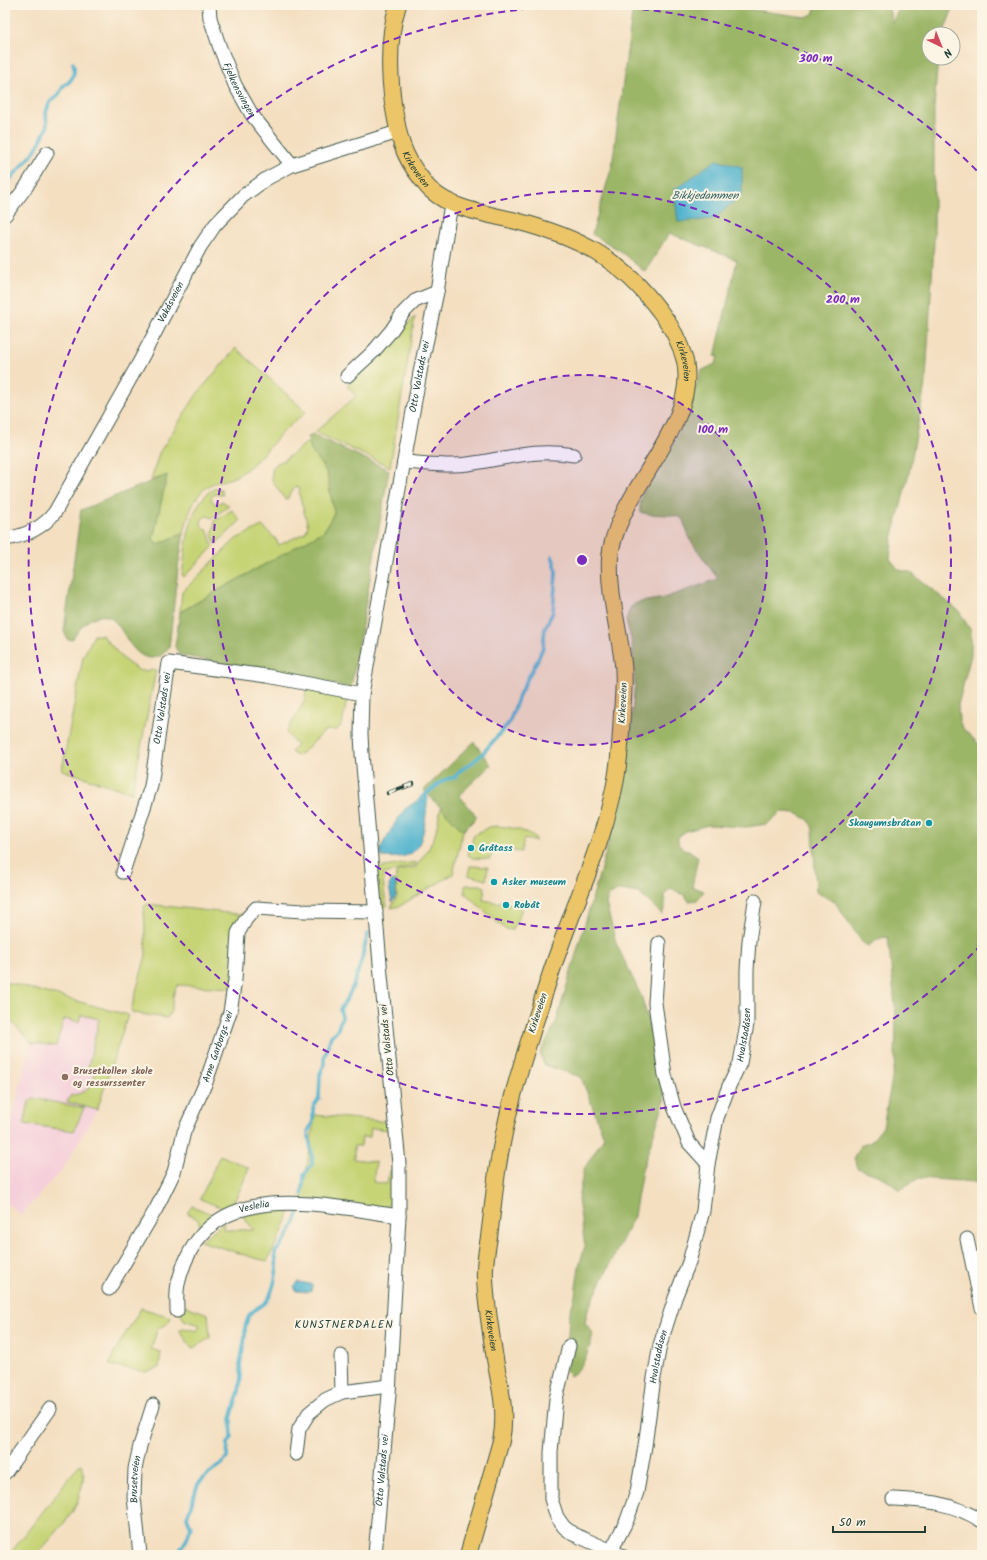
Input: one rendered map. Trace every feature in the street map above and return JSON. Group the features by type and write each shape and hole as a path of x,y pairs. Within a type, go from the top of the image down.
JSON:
{"main road":[{"name":"Kirkeveien","path":"398,5 392,26 392,96 402,147 412,167 431,190 451,204 552,230 598,252 631,277 647,294 664,316 675,334 684,358 686,373 686,386 678,414 660,450 630,502 616,533 611,551 610,572 624,671 617,773 608,813 596,854 558,951 511,1098 500,1152 485,1270 496,1362 504,1405 504,1424 501,1441 468,1555"}],"street":[{"name":"Fjelkensvingen","path":"210,5 210,18 235,85 252,115 292,165"},
{"name":"Vakåsveien","path":"5,539 33,531 48,522 55,512 139,363 200,247 215,225 243,196 266,179 292,165 398,132"},
{"path":"5,215 26,187 47,153"},
{"name":"Otto Valstads vei","path":"375,1555 389,1386 399,1216 399,1164 361,734 362,694 421,367 437,292 451,204"},
{"path":"347,376 373,352 391,331 403,313 415,301 437,292"},
{"path":"404,462 445,465 466,464 536,452 554,452 574,455"},
{"name":"Otto Valstads vei","path":"123,872 150,786 169,663 267,676 362,694"},
{"name":"Hvalstadåsen","path":"569,1346 556,1400 551,1452 551,1499 557,1517 564,1527 586,1541 614,1553 637,1492 660,1345 698,1232 703,1211 708,1164 717,1118 729,1086 740,1063 747,1024 747,970 749,941 755,901"},
{"name":"Arne Garborgs vei","path":"109,1289 156,1209 174,1172 184,1132 206,1082 230,1012 235,980 238,933 246,919 256,908 303,911 376,912"},
{"path":"659,943 655,1003 665,1075 674,1107 689,1143 708,1164"},
{"name":"Veslelia","path":"176,1311 178,1285 190,1251 204,1231 224,1216 248,1207 277,1204 306,1204 399,1216"},
{"path":"967,1239 982,1308"},
{"path":"341,1356 342,1392"},
{"path":"296,1454 299,1429 309,1413 325,1400 342,1392 389,1386"},
{"name":"Brusetveien","path":"140,1555 134,1498 135,1469 153,1405"},
{"path":"5,1473 50,1409"},
{"path":"893,1499 936,1502 952,1506 971,1514 982,1521"}],"shaded area":[{"name":"Brusetkollen skole og ressurssenter","path":"6,982 128,1015 97,1110 64,1167 21,1215 5,1202 5,1150 30,1043 9,1019 5,1001"}],"green space":[{"path":"642,5 744,5 754,10 806,17 813,14 816,5 888,5 892,22 901,5 954,5 946,26 921,26 921,66 937,66 934,106 934,243 926,379 909,473 892,539 890,559 899,570 910,572 959,611 971,631 971,655 958,705 959,721 964,730 982,747 982,1184 975,1182 919,1178 900,1190 880,1176 857,1168 854,1157 860,1146 871,1142 883,1127 895,1063 896,1015 888,937 880,938 868,946 862,942 835,902 816,892 813,829 809,820 796,813 781,812 767,824 746,827 708,825 686,831 678,837 678,844 698,857 692,887 704,891 697,900 689,901 684,895 671,888 665,894 665,907 662,914 639,893 620,890 609,895 606,903 616,943 642,998 665,1082 664,1102 642,1170 634,1216 588,1309 585,1323 593,1333 586,1358 575,1373 570,1376 566,1372 569,1316 575,1296 579,1266 585,1246 578,1199 584,1169 604,1137 581,1077 544,1065 540,1053 556,1023 618,810 627,767 635,682 632,643 626,620 630,608 636,603 664,598 718,579 691,541 682,518 671,515 640,512 640,503 652,477 673,445 688,409 701,371 715,364 719,356 715,357 737,260 669,233 645,272 619,250 592,234 612,166 633,7"},
{"path":"415,317 390,467 315,432 356,396 347,386"},
{"path":"236,348 306,412 280,434 252,465 243,472 232,478 214,483 207,487 197,497 193,504 184,532 157,545 153,539 167,476 151,480 159,453 197,394"},
{"path":"312,434 389,470 351,688 180,655 175,647 180,612 324,531 334,513 327,473 311,450 308,437"},
{"path":"309,441 311,450 327,473 334,513 324,531 180,612 182,592 236,539 262,526 275,538 279,545 305,533 308,526 299,494 300,489 296,486 287,499 284,498 273,482 272,469 277,463 283,461"},
{"path":"167,475 153,539 157,545 184,532 178,568 169,647 157,657 151,658 142,656 129,643 114,620 107,616 99,616 90,619 83,625 72,640 67,639 64,631 81,510"},
{"path":"216,488 221,489 223,495 215,494 211,499 214,503 218,504 222,501 229,506 212,518 208,516 204,517 202,520 202,527 208,531 211,542 214,546 184,577 182,575 187,539 194,514 199,503 207,494"},
{"path":"232,510 240,521 216,544 212,536 215,524 214,521"},
{"path":"94,635 102,635 125,661 140,671 156,670 132,793 62,770 83,657"},
{"path":"306,688 347,699 339,728 335,730 326,730 303,752 296,756 291,752 297,745 286,733 305,700"},
{"path":"474,742 491,765 459,795 477,817 463,831 424,790"},
{"path":"441,807 463,831 453,874 400,906 391,908 397,897 396,872 416,867 429,848 435,835"},
{"path":"497,826 526,832 535,837 535,841 524,839 521,852 493,847 490,859 473,858 468,855 474,835 489,827"},
{"path":"416,862 416,865 384,874 383,877 387,906 382,910 377,876 378,868"},
{"path":"470,866 488,867 486,880 468,875"},
{"path":"465,885 480,885 485,887 483,900 499,903 500,901 521,907 522,909 512,930 505,929 465,893"},
{"path":"147,904 245,915 231,988 178,985 174,993 171,1010 167,1018 133,1013 131,1010 146,955 144,907"},
{"path":"6,982 128,1015 97,1110 67,1102 71,1095 85,1091 93,1080 96,1070 88,1067 99,1019 81,1015 79,1022 64,1019 56,1046 32,1043 9,1019 5,1001"},
{"path":"33,1098 84,1108 74,1131 24,1124 29,1102"},
{"path":"315,1115 390,1122 390,1130 371,1128 370,1137 362,1137 361,1146 354,1146 354,1159 376,1162 373,1182 387,1184 389,1171 392,1171 394,1200 389,1205 383,1208 302,1199"},
{"path":"220,1155 249,1168 236,1197 229,1207 225,1209 200,1199"},
{"path":"192,1206 216,1216 205,1227 200,1226 199,1220 187,1213"},
{"path":"290,1206 287,1220 267,1261 200,1241 224,1223 223,1230 254,1230 244,1218 243,1214"},
{"path":"180,1304 208,1314 210,1338 192,1349 180,1330 183,1328 197,1331 200,1325 184,1320 181,1314"},
{"path":"141,1308 171,1317 166,1325 158,1328 151,1349 161,1352 159,1368 145,1372 109,1365 115,1351"},
{"path":"81,1464 84,1474 79,1497 67,1519 37,1555 9,1555 79,1465"}],"water":[{"name":"Bikkjedammen","path":"716,160 742,167 742,194 714,219 678,222 674,190"},
{"path":"421,798 427,803 424,828 417,847 408,855 382,857 380,853 381,847 395,823 405,809"},
{"path":"392,880 395,881 396,896 392,902 389,886"},
{"path":"298,1282 311,1284 311,1291 296,1291 294,1286"}],"waterway":[{"path":"5,188 12,177 32,155 40,142 47,127 46,112 50,102 59,94 64,85 72,79 74,73 73,63"},
{"path":"421,798 444,780 455,777 461,770 473,762 483,753 509,723 520,693 543,647 545,628 553,612 556,573 552,556"},
{"path":"426,794 426,802"},
{"path":"302,1194 304,1175 312,1165 312,1155 308,1132 313,1121 313,1108 319,1099 320,1075 324,1065 324,1058 331,1036 337,1031 342,1017 340,1009 351,992 361,963 368,934"},
{"path":"177,1555 187,1539 191,1527 187,1517 198,1484 227,1458 228,1443 232,1437 231,1418 239,1391 241,1376 240,1365 245,1337 245,1327 250,1314 265,1303 270,1296 277,1269 275,1252 283,1244 295,1223 299,1212"}],"railway":[{"path":"388,793 413,784"}],"place":[{"name":"Skaugumsbråtan","path":"929,823"},
{"name":"Gråtass","path":"471,848"},
{"name":"Asker museum","path":"494,882"},
{"name":"Robåt","path":"506,905"},
{"name":"Brusetkollen skole og ressurssenter","path":"65,1077"}],"district":[{"name":"KUNSTNERDALEN","path":"344,1325"}]}
